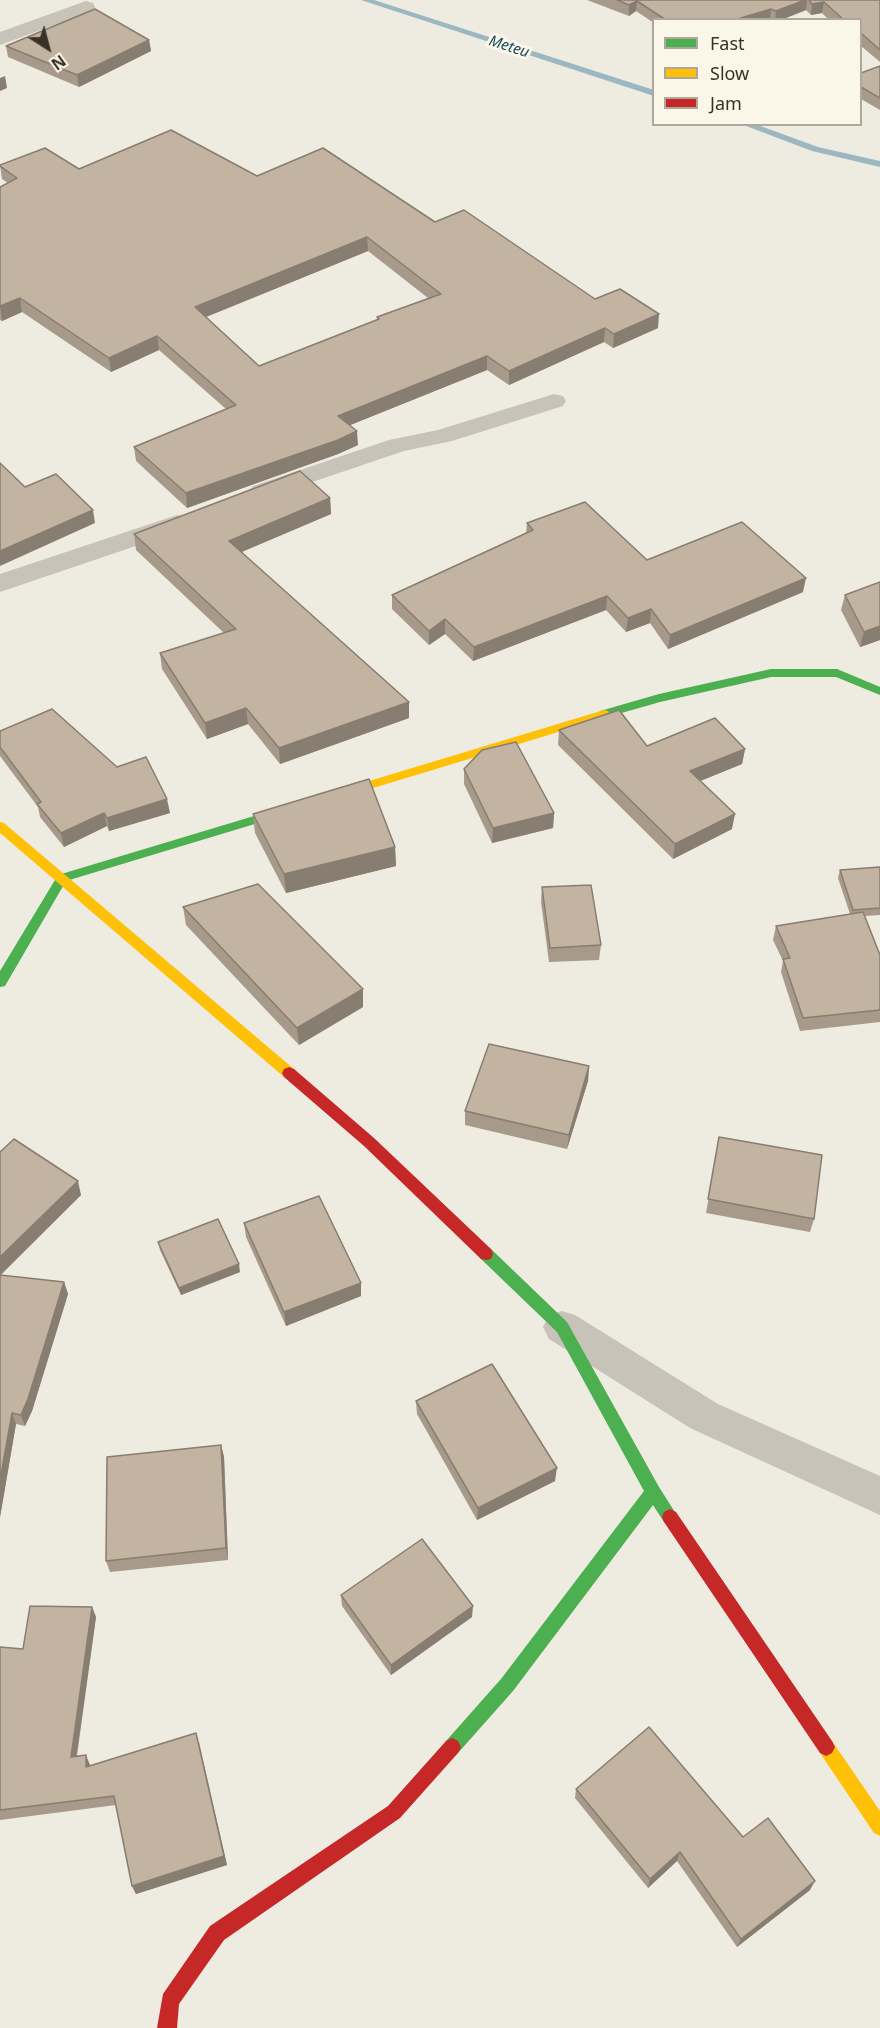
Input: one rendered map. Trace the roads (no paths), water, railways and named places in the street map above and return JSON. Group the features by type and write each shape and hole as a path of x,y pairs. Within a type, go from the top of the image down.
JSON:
{"street":[{"path":"0,39 86,7"},
{"path":"245,498 296,478 398,445 443,436 554,401"},
{"path":"0,583 204,513"},
{"path":"0,982 62,878 658,698 771,673 837,673 880,691"},
{"path":"0,826 369,1142 562,1327 704,1416 880,1496"},
{"path":"562,1327 653,1492 880,1827"},
{"path":"167,2028 170,2001 217,1934 394,1812 507,1685 653,1492"}],"waterway":[{"name":"Meteu","path":"365,0 652,92"},
{"name":"Meteu","path":"751,126 815,149 880,164"}]}
